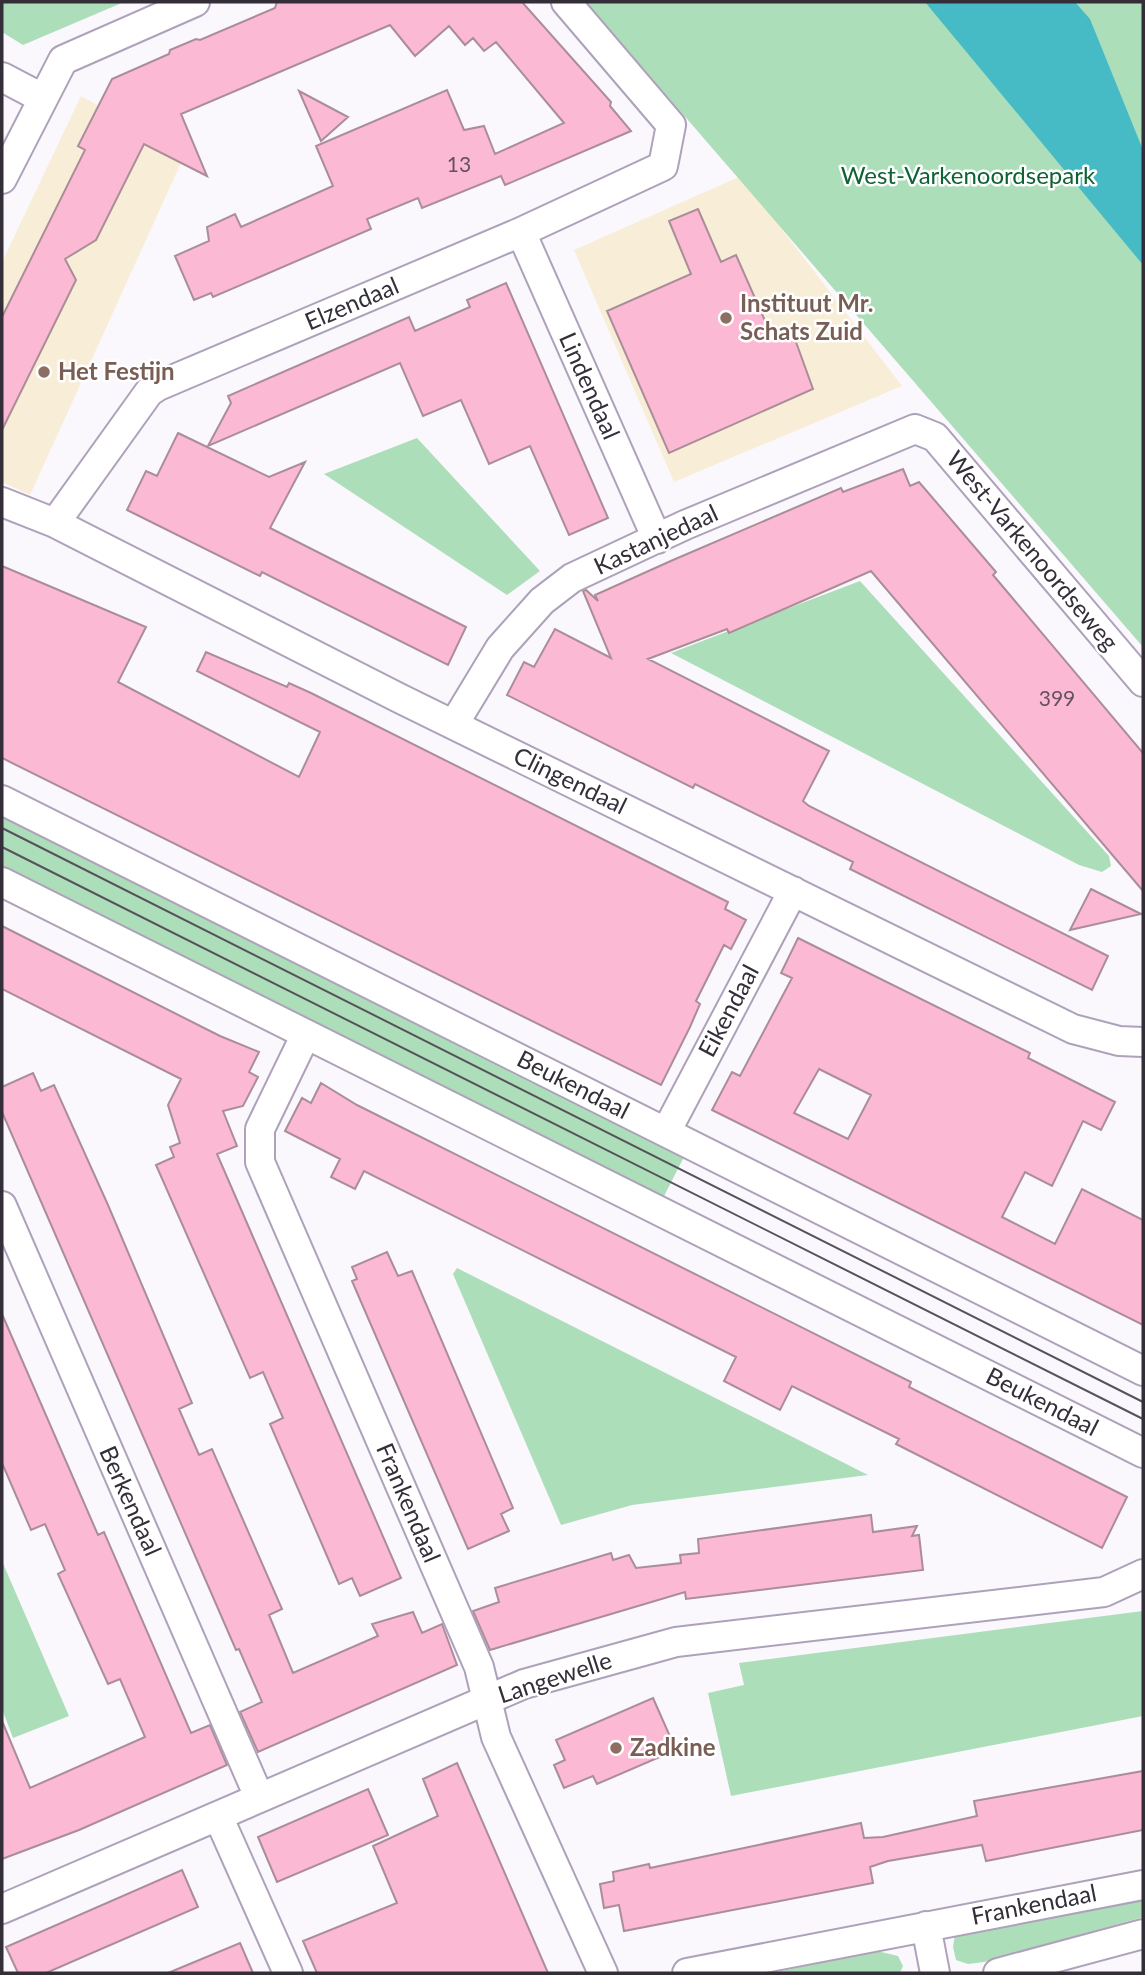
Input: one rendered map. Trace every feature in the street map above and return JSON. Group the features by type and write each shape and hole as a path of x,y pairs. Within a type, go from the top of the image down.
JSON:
{"street":[{"path":"2,179 63,60 195,2"},
{"name":"Elzendaal","path":"55,523 149,392 158,386 521,232 663,166 671,125 566,2"},
{"path":"2,77 42,97"},
{"name":"Lindendaal","path":"521,232 657,539"},
{"name":"Kastanjedaal","path":"454,724 500,648 542,601 572,578 915,429"},
{"name":"West-Varkenoordseweg","path":"915,429 935,437 1143,681"},
{"name":"Clingendaal","path":"2,502 55,523 454,724 1073,1029 1119,1041 1143,1042"},
{"name":"Beukendaal","path":"2,800 1143,1371"},
{"name":"Beukendaal","path":"2,882 1143,1453"},
{"name":"Eikendaal","path":"666,1132 793,891"},
{"name":"Frankendaal","path":"306,1034 260,1129 260,1161 479,1667 489,1699 496,1737 603,1973"},
{"name":"Berkendaal","path":"2,1206 259,1797"},
{"name":"Langewelle","path":"2,1909 524,1684 676,1642 1104,1592 1143,1574"},
{"path":"218,1816 288,1973"},
{"name":"Frankendaal","path":"687,1973 1143,1885"},
{"path":"926,1926 935,1973"},
{"path":"998,1973 1143,1934"}],"shaded area":[{"name":"Het Festijn","path":"81,96 185,154 30,495 2,482 2,262"},
{"name":"Instituut Mr. Schats Zuid","path":"741,176 902,386 674,482 574,250"}],"green space":[{"path":"2,2 124,2 23,45 2,32"},
{"name":"West-Varkenoordsepark","path":"586,2 1143,2 1143,647"},
{"path":"417,438 540,571 507,595 324,474"},
{"path":"860,581 1109,856 1111,866 1102,872 1079,865 671,653"},
{"path":"2,808 687,1151 661,1202 2,873"},
{"path":"457,1268 868,1475 632,1505 561,1525 453,1274"},
{"path":"2,1561 69,1716 13,1738 2,1709"},
{"path":"1143,1611 1143,1716 731,1796 708,1693 744,1685 739,1663"},
{"path":"1143,1894 1143,1917 984,1962 968,1964 956,1960 953,1947 955,1934"},
{"path":"877,1951 898,1956 903,1966 900,1973 772,1973"}],"water":[{"path":"925,2 1075,2 1090,19 1143,150 1143,265"}],"building":[{"path":"277,2 522,2 611,102 610,106 631,131 505,185 501,176 422,208 418,198 367,219 371,229 213,297 211,293 194,300 175,256 209,241 207,227 235,214 241,227 333,186 316,146 447,90 464,130 484,126 495,154 564,123 496,42 484,51 473,38 465,45 449,26 415,56 390,25 181,114 207,176 144,144 96,240 65,259 76,280 2,430 2,317 85,150 78,146 112,79 169,54 170,50 275,8"},
{"path":"299,91 348,117 321,141"},
{"path":"698,209 721,262 736,255 773,339 792,331 813,389 669,453 607,311 691,274 669,221"},
{"path":"506,283 608,518 569,535 530,446 489,464 461,400 423,416 400,363 208,446 231,403 228,396 409,317 415,331 470,307 467,300"},
{"path":"178,433 269,477 305,462 270,528 466,627 448,665 262,572 260,576 127,510 146,471 157,476"},
{"path":"903,469 910,486 919,482 996,572 993,575 1143,753 1143,891 871,571 729,633 727,629 648,659 829,751 803,801 809,806 1108,956 1092,990 850,869 853,862 695,784 693,788 507,695 524,662 534,667 555,629 611,658 583,591 586,590 598,601 595,595 673,560 841,488 843,492"},
{"path":"2,566 146,627 118,682 299,777 320,732 197,671 206,652 287,687 289,683 311,693 728,902 725,909 746,920 731,949 724,945 696,1001 700,1004 690,1027 661,1085 2,758"},
{"path":"1091,889 1141,914 1070,930"},
{"path":"2,926 220,1036 259,1052 249,1072 258,1077 243,1106 223,1111 237,1146 217,1154 401,1578 360,1596 352,1578 339,1584 270,1424 283,1418 263,1372 250,1378 156,1165 174,1157 170,1147 180,1143 168,1105 181,1079 2,989"},
{"path":"798,938 1030,1053 1028,1058 1115,1102 1101,1130 1083,1121 1052,1186 1025,1172 1002,1217 1055,1244 1082,1189 1143,1220 1143,1325 712,1110 732,1072 740,1076 792,978 781,973","holes":["819,1069 871,1095 848,1139 794,1113"]},
{"path":"33,1073 41,1091 54,1085 108,1205 192,1403 179,1409 199,1455 212,1449 282,1609 269,1615 293,1673 378,1636 372,1624 413,1612 422,1633 442,1624 457,1665 258,1752 240,1712 262,1702 239,1649 236,1650 2,1112 2,1087"},
{"path":"321,1083 357,1105 911,1382 909,1387 1127,1497 1102,1548 896,1444 899,1439 792,1386 780,1410 724,1381 736,1357 364,1171 355,1189 331,1177 340,1159 285,1131 302,1098 311,1103"},
{"path":"387,1252 398,1276 412,1271 513,1508 501,1514 509,1531 468,1549 352,1281 357,1279 352,1267"},
{"path":"2,1314 98,1535 104,1532 191,1733 210,1725 227,1765 79,1830 2,1859 2,1721 30,1788 145,1737 120,1679 108,1684 58,1574 65,1570 45,1524 31,1530 2,1463"},
{"path":"871,1515 873,1532 917,1526 912,1536 919,1535 923,1570 686,1599 685,1592 490,1650 473,1611 499,1602 495,1588 611,1553 613,1560 629,1555 636,1568 681,1563 680,1555 699,1553 698,1539"},
{"path":"653,1698 676,1750 597,1784 593,1776 564,1788 554,1765 565,1760 556,1740"},
{"path":"457,1763 548,1973 317,1973 303,1941 397,1903 373,1846 438,1816 423,1779"},
{"path":"1143,1771 1143,1830 986,1861 982,1845 888,1861 870,1867 873,1883 624,1931 619,1905 604,1908 600,1884 614,1881 613,1872 649,1864 650,1868 861,1823 864,1838 883,1837 977,1816 974,1801"},
{"path":"368,1789 388,1835 277,1882 258,1837"},
{"path":"182,1870 198,1907 46,1973 18,1973 6,1947"},
{"path":"240,1943 253,1973 168,1973"}],"tram line":[{"path":"2,828 1143,1402"},
{"path":"2,847 1143,1419"}],"place":[{"name":"Instituut Mr. Schats Zuid","path":"726,318"},
{"name":"Het Festijn","path":"44,372"},
{"name":"Zadkine","path":"616,1748"}]}
